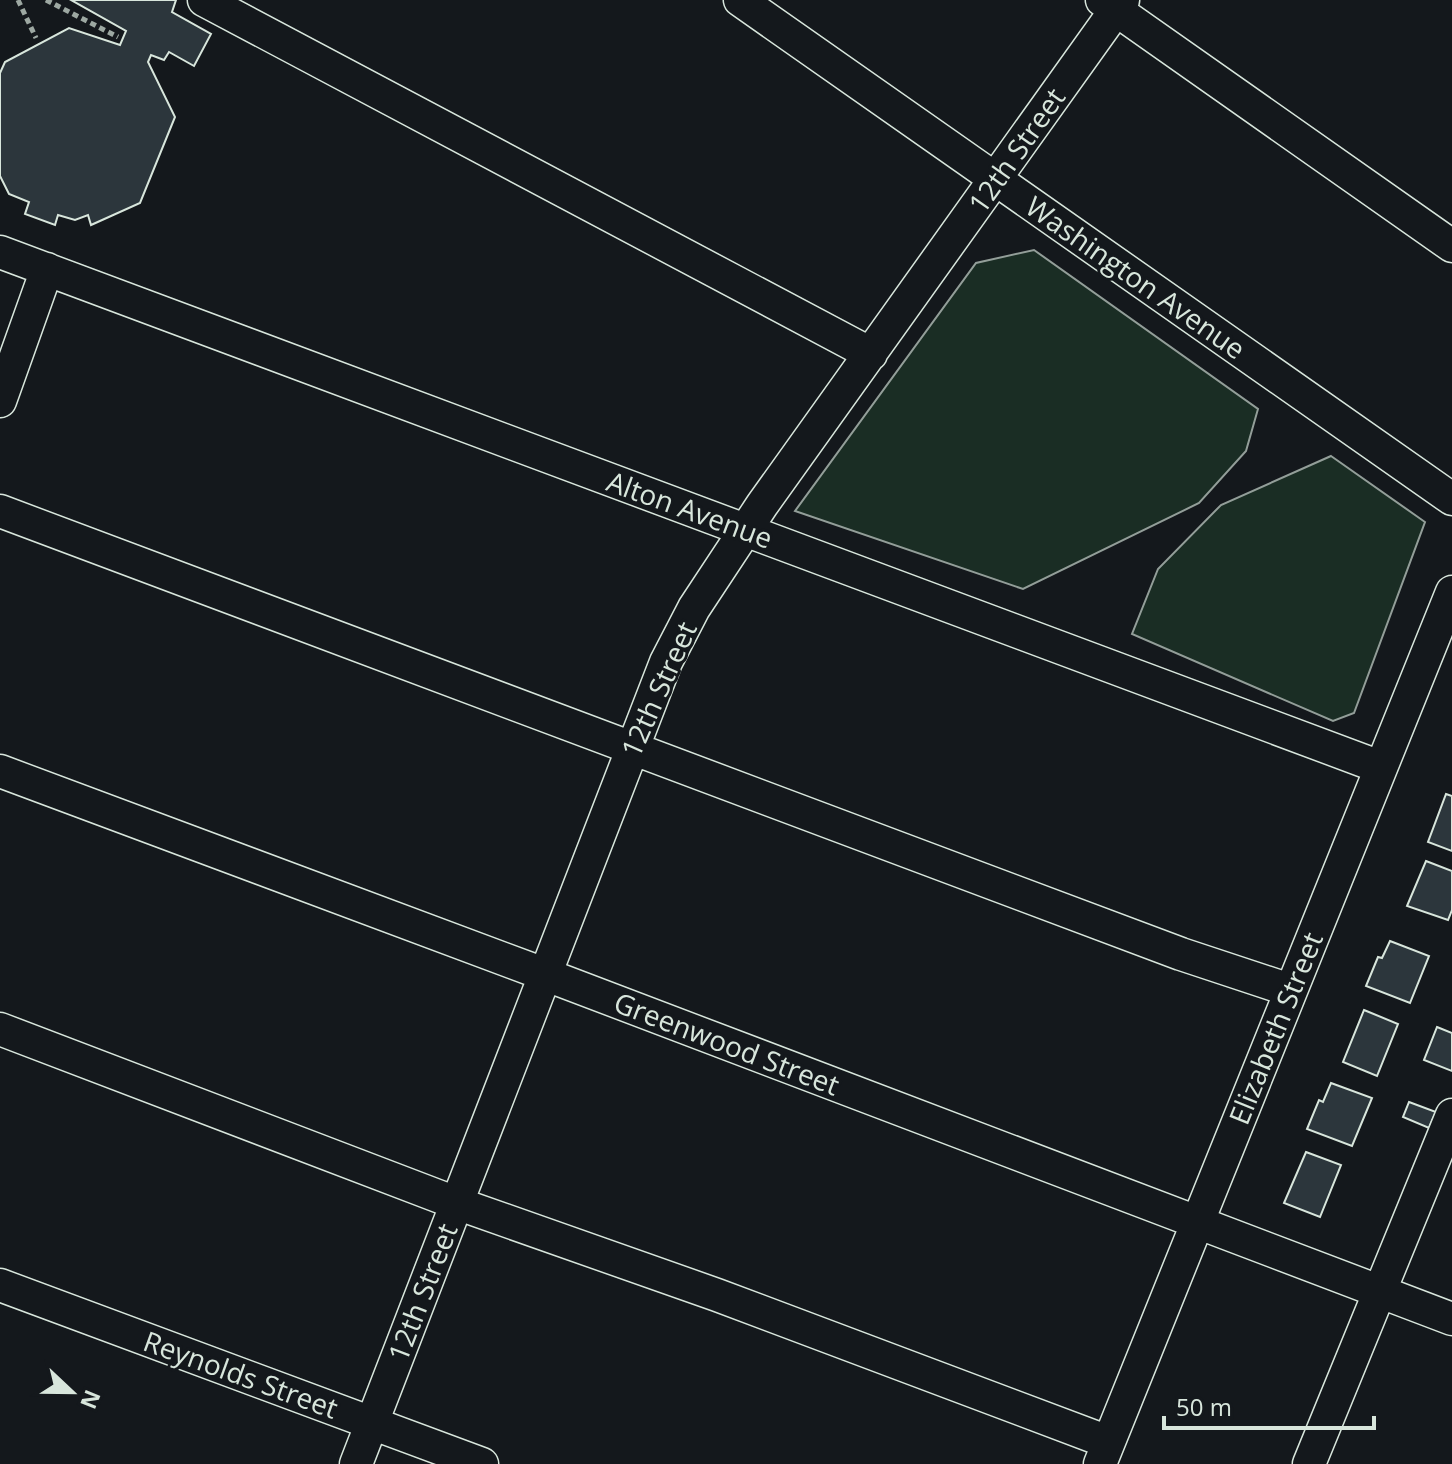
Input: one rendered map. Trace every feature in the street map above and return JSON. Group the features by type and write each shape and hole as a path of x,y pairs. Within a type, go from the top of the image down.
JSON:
{"street":[{"path":"204,0 871,354"},
{"name":"Washington Avenue","path":"740,0 1452,499"},
{"path":"1113,3 1452,246"},
{"name":"12th Street","path":"356,1464 631,749 673,648 694,608 745,530 996,179 1113,3"},
{"name":"Alton Avenue","path":"0,252 1380,767"},
{"path":"0,401 47,269"},
{"path":"0,511 1181,954 1290,990"},
{"name":"Elizabeth Street","path":"1104,1453 1452,592"},
{"name":"Greenwood Street","path":"0,771 1452,1319"},
{"path":"0,1029 456,1203 717,1295 1104,1453"},
{"path":"1309,1464 1452,1115"},
{"name":"Reynolds Street","path":"0,1285 482,1464"}],"path":[{"path":"18,0 36,38"},
{"path":"46,0 118,37"}],"green space":[{"path":"1034,250 1258,409 1246,451 1199,503 1023,589 795,511 976,263"},
{"path":"1331,456 1425,522 1354,713 1333,721 1132,634 1158,569 1221,505"}],"building":[{"path":"71,0 176,0 172,12 211,34 194,66 169,52 164,60 151,55 148,62 175,117 140,203 91,225 88,215 75,220 58,215 55,225 25,214 29,202 9,194 0,176 0,73 5,62 69,28 120,45 126,31"},
{"path":"1446,794 1452,796 1452,851 1428,842"},
{"path":"1426,861 1452,871 1452,910 1448,920 1407,906"},
{"path":"1390,941 1429,956 1410,1003 1366,986 1378,957 1382,958"},
{"path":"1364,1010 1398,1024 1377,1076 1343,1062"},
{"path":"1437,1027 1452,1033 1452,1071 1424,1060"},
{"path":"1331,1083 1372,1098 1352,1146 1307,1129 1319,1100 1323,1102"},
{"path":"1409,1102 1436,1112 1429,1128 1403,1117"},
{"path":"1306,1152 1341,1165 1320,1217 1284,1203"}]}
